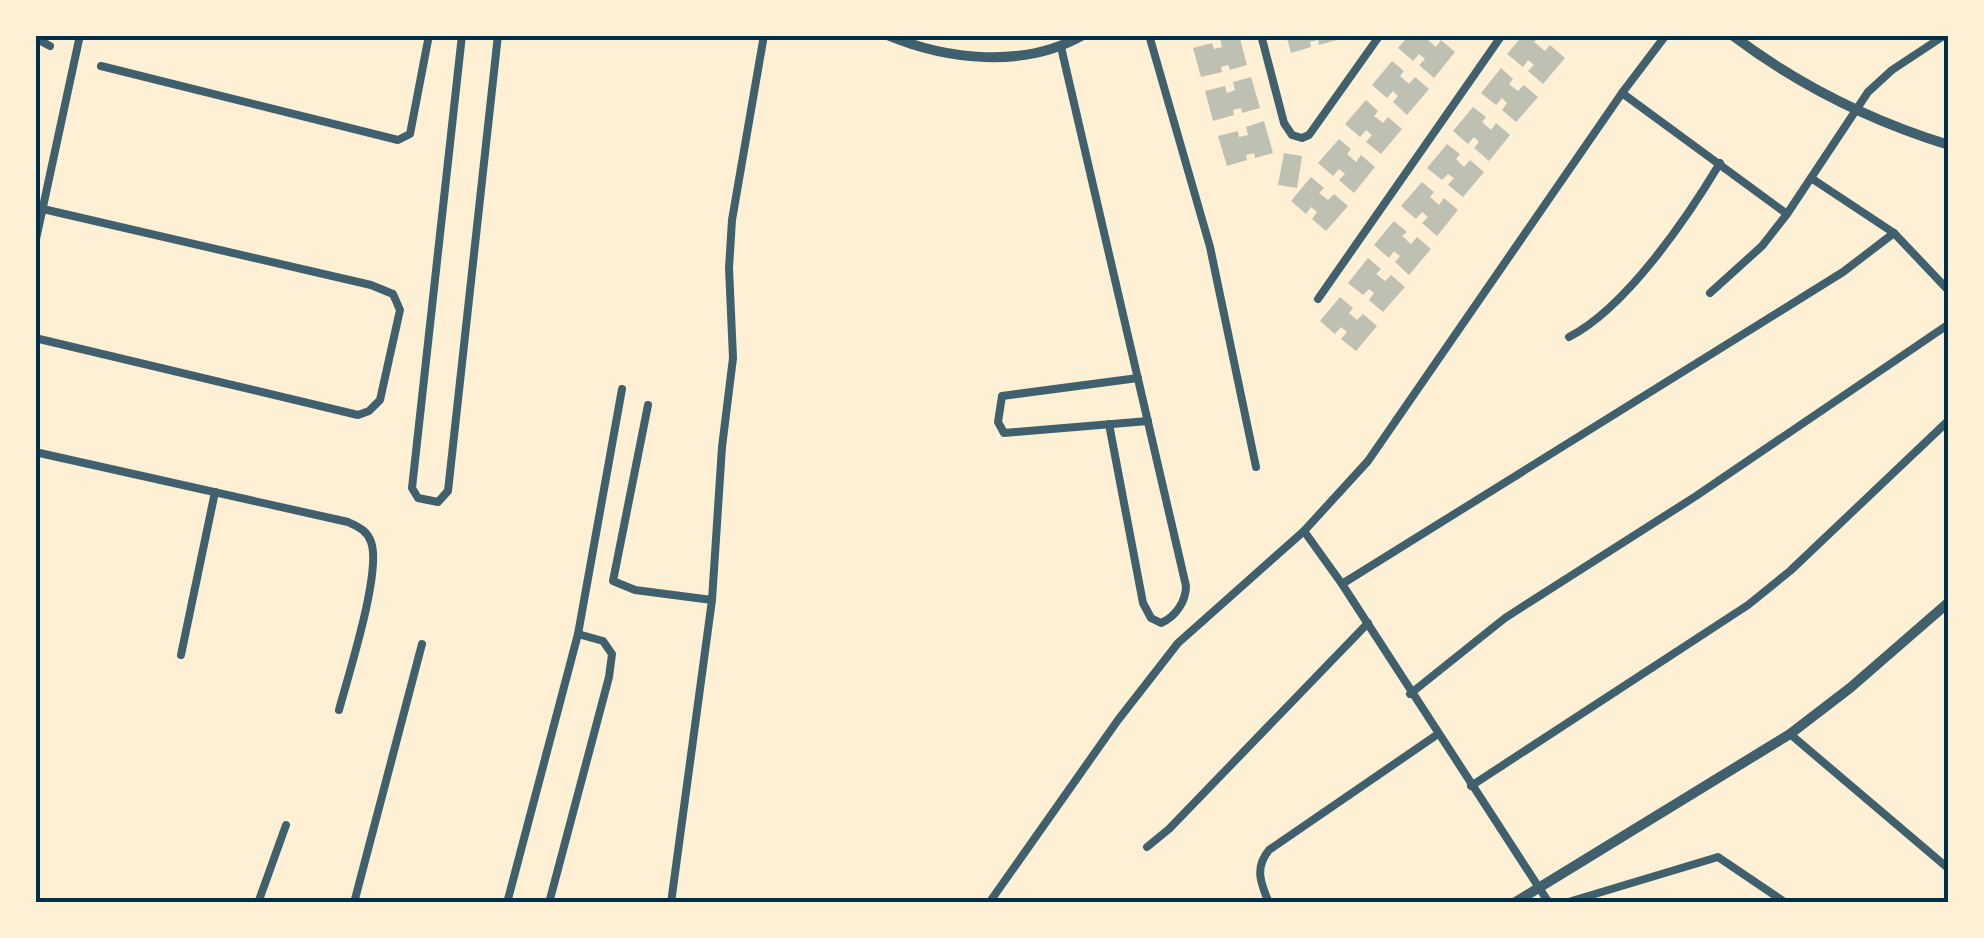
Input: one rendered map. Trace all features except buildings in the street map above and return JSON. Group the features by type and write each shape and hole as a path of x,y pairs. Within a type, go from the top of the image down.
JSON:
{"street":[{"path":"35,244 80,35"},
{"path":"101,66 398,140 410,134 430,35"},
{"path":"462,35 412,488 418,498 438,502 448,491 498,35"},
{"path":"670,903 712,600 722,447 733,358 729,268 732,220 764,35"},
{"path":"887,35 944,54 1026,56 1061,47 1083,35"},
{"path":"1149,35 1210,247 1256,466"},
{"path":"1261,35 1284,122 1292,135 1302,138 1309,135 1380,35"},
{"path":"1318,299 1502,35"},
{"path":"989,903 1118,720 1178,644 1304,531 1368,460 1622,92 1666,35"},
{"path":"1732,35 1765,59 1856,110 1949,145"},
{"path":"1710,293 1762,246 1868,92 1892,70 1945,35"},
{"path":"35,38 50,46"},
{"path":"1061,47 1186,586 1182,602 1168,620 1160,623 1151,618 1144,604 1109,424"},
{"path":"1622,92 1787,214"},
{"path":"1569,338 1586,329 1634,281 1702,193 1720,163"},
{"path":"1812,178 1894,232 1949,291"},
{"path":"35,338 358,415 380,400 400,310 392,294 371,285 42,208"},
{"path":"1342,584 1843,272 1894,232"},
{"path":"1410,694 1505,618 1696,496 1949,324"},
{"path":"1138,378 1002,396 998,422 1004,433 1148,420"},
{"path":"506,903 578,634 622,390"},
{"path":"648,405 613,581 636,590 712,600"},
{"path":"1472,786 1748,605 1949,420"},
{"path":"35,452 348,522 368,534 374,557 373,574 339,710"},
{"path":"181,655 214,492"},
{"path":"1304,531 1549,903"},
{"path":"1514,903 1790,734 1949,602"},
{"path":"1147,846 1169,829 1368,623"},
{"path":"550,903 612,654 603,641 578,634"},
{"path":"354,903 422,644"},
{"path":"1269,903 1259,874 1269,850 1438,734"},
{"path":"1790,734 1949,869"},
{"path":"258,903 286,824"},
{"path":"1564,903 1718,857 1786,903"}]}
